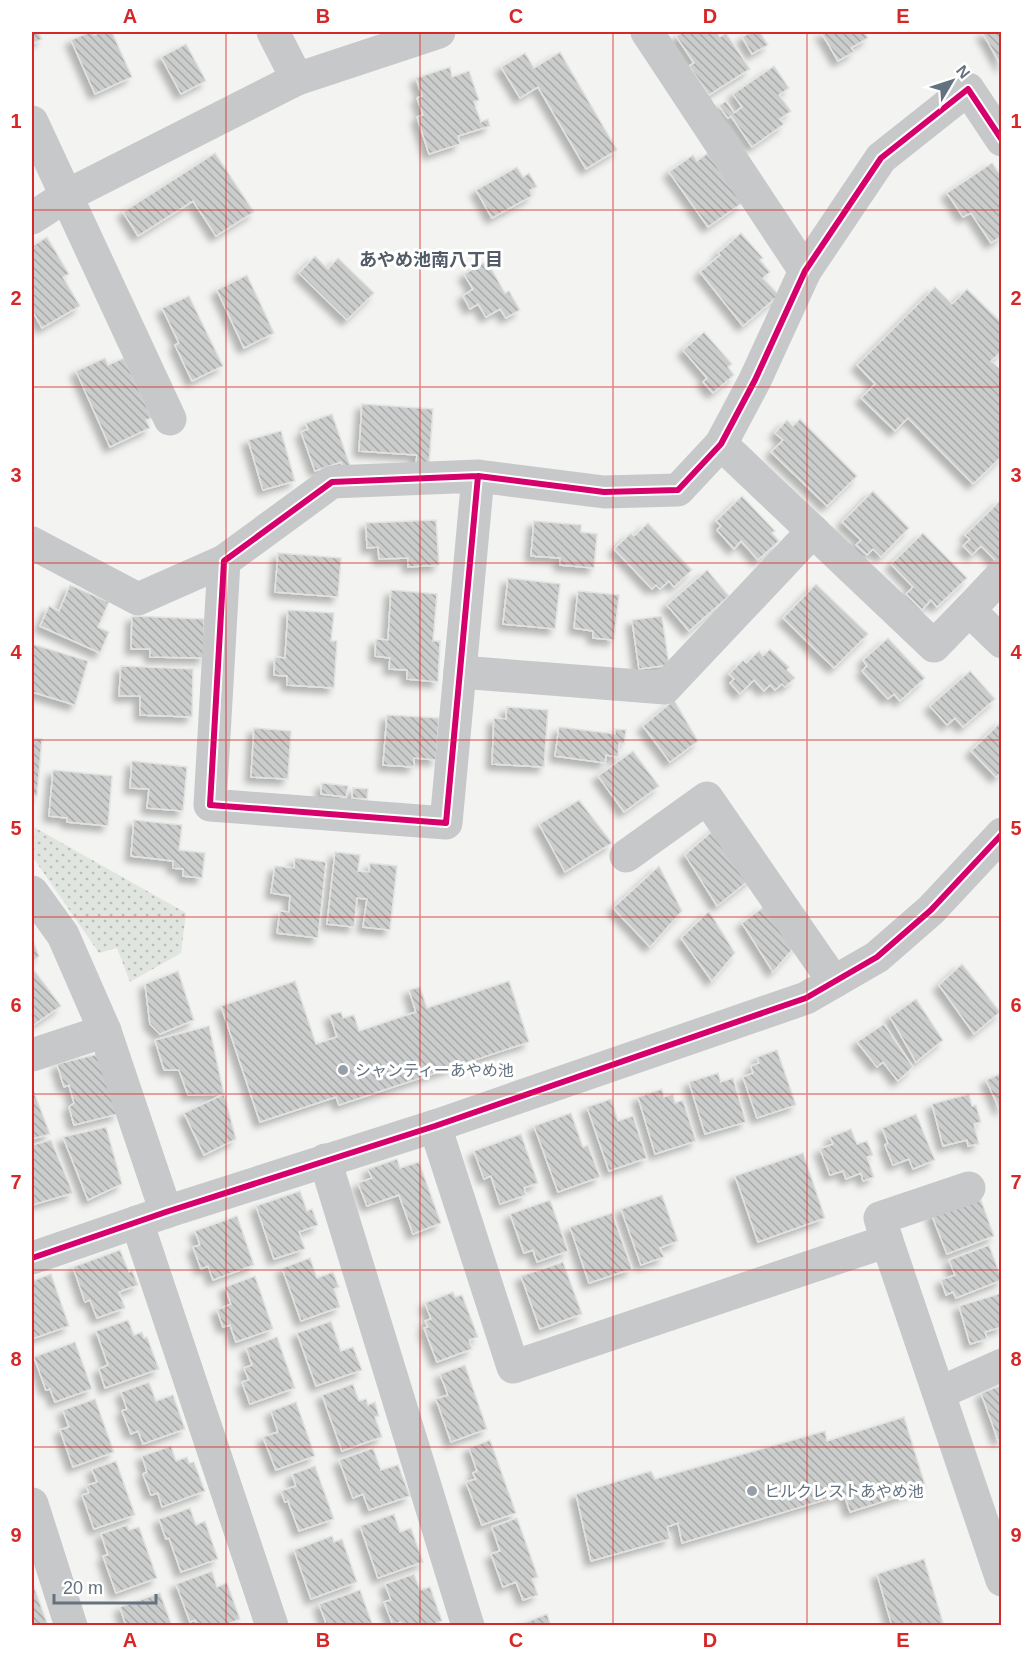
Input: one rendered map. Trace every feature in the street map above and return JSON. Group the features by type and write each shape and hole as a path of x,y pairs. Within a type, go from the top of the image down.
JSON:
{"street":[{"path":"273,32 297,79"},
{"path":"32,218 66,196 297,79 439,32"},
{"path":"647,32 805,271"},
{"path":"32,543 138,599 224,561 332,482 478,476 604,492 678,490 721,444 755,380 805,271 881,158 968,89 1002,140"},
{"path":"32,122 170,418"},
{"path":"721,444 934,646 1002,575"},
{"path":"224,561 210,805 446,823 478,476"},
{"path":"460,672 665,688 813,531"},
{"path":"969,610 1002,642"},
{"path":"626,856 707,798 834,982"},
{"path":"32,1258 435,1125 807,998 877,957 932,910 1002,834"},
{"path":"32,892 63,935 105,1031 151,1217 272,1626"},
{"path":"32,1055 105,1031"},
{"path":"435,1125 513,1367 887,1242"},
{"path":"325,1160 468,1626"},
{"path":"969,1188 880,1218 1002,1580"},
{"path":"939,1393 1002,1365"},
{"path":"32,1504 71,1626"}],"shaded area":[{"path":"32,826 186,913 181,953 130,982 117,948 99,953 32,856"}],"building":[{"path":"32,32 38,32 42,39 32,44"},
{"path":"90,32 94,35 112,32 132,77 95,94 71,40"},
{"path":"683,32 717,32 720,37 726,33 750,69 709,95 689,66 694,63 676,36"},
{"path":"751,32 760,32 768,45 752,54 742,37"},
{"path":"821,32 864,32 868,38 851,48 854,52 838,61"},
{"path":"982,32 1002,32 1002,67"},
{"path":"186,44 206,81 181,94 161,57"},
{"path":"560,52 617,150 586,169 538,87 520,98 501,67 525,53 534,68"},
{"path":"774,66 789,88 779,95 791,111 780,119 784,124 752,147 731,116 728,118 719,106 726,101 734,113 742,107 733,94"},
{"path":"450,67 452,77 469,71 479,100 474,102 481,122 488,119 490,126 458,136 460,144 429,154 417,117 423,115 417,98 422,96 416,78"},
{"path":"215,153 254,212 216,236 193,201 138,236 123,212"},
{"path":"708,153 742,203 708,227 669,172 693,155 697,161"},
{"path":"992,163 1002,177 1002,236 991,243 971,213 963,217 947,193"},
{"path":"517,167 523,177 529,173 537,187 530,190 532,196 492,218 476,190"},
{"path":"741,233 763,258 760,260 770,272 763,278 779,295 743,326 700,272"},
{"path":"47,237 69,274 63,277 80,306 42,328 32,310 32,246"},
{"path":"315,256 328,269 338,258 374,293 347,320 299,273"},
{"path":"487,261 505,293 509,291 520,310 506,318 500,309 486,317 478,304 470,309 463,296 473,289 464,274"},
{"path":"247,275 274,333 244,348 217,290"},
{"path":"935,287 952,304 967,289 1002,323 1002,351 991,361 1002,371 1002,456 973,484 908,418 895,431 861,398 875,384 857,365"},
{"path":"189,296 223,366 192,381 175,345 179,343 162,308"},
{"path":"704,332 732,364 728,367 734,375 713,393 703,382 707,378 683,350"},
{"path":"105,358 108,365 124,358 152,418 146,420 150,428 110,447 76,371"},
{"path":"362,404 433,409 429,465 416,464 417,455 359,451"},
{"path":"332,414 352,471 345,473 341,462 315,471 301,432 308,429 306,423"},
{"path":"800,419 857,476 827,506 771,452 783,440 775,433 787,420 793,426"},
{"path":"281,431 295,481 263,490 248,440"},
{"path":"873,491 909,528 881,557 873,549 867,555 856,545 861,540 842,522"},
{"path":"742,496 775,531 772,533 779,541 758,560 741,541 734,549 717,530 721,526 716,521"},
{"path":"1002,499 1002,559 998,563 981,546 972,555 963,546 970,539 965,535"},
{"path":"436,520 439,565 408,567 408,558 379,559 378,547 367,548 366,523"},
{"path":"534,521 581,525 581,532 597,534 594,568 560,565 560,558 531,556"},
{"path":"648,523 692,570 674,587 669,581 660,589 656,585 652,589 614,549 631,533 634,536"},
{"path":"923,533 967,578 937,607 931,600 922,610 906,594 913,587 891,564"},
{"path":"278,553 341,558 338,597 275,592"},
{"path":"707,570 729,596 689,631 667,605"},
{"path":"508,578 560,584 555,629 503,624"},
{"path":"816,584 868,634 834,668 783,618"},
{"path":"70,585 109,602 98,627 109,632 100,653 40,626 49,606 59,611"},
{"path":"391,590 437,594 433,641 440,641 438,682 407,679 407,670 389,669 390,658 375,656 376,639 388,640"},
{"path":"578,591 619,595 614,640 593,638 593,631 574,628"},
{"path":"288,610 334,613 331,641 337,641 334,688 287,685 287,676 274,675 275,657 285,658"},
{"path":"132,616 204,619 204,658 150,657 150,649 131,649"},
{"path":"662,616 669,665 639,669 632,620"},
{"path":"888,638 925,678 900,701 894,694 888,699 862,671 867,666 863,660"},
{"path":"32,644 88,661 75,705 32,692"},
{"path":"770,649 789,667 787,670 795,678 785,687 782,684 775,690 770,685 764,691 754,680 740,694 730,683 734,679 729,674 743,660 746,663 759,651 763,656"},
{"path":"121,666 193,669 192,717 140,715 140,696 119,696"},
{"path":"970,671 995,699 963,727 955,718 947,725 930,706"},
{"path":"674,700 698,741 670,762 643,726"},
{"path":"507,707 548,710 544,767 492,764 494,718 506,719"},
{"path":"387,715 439,718 436,760 414,758 414,767 383,765"},
{"path":"1002,721 1002,772 996,777 971,751"},
{"path":"559,727 615,734 615,729 626,730 624,744 619,743 618,757 606,755 605,763 555,756"},
{"path":"254,728 291,731 288,779 251,777"},
{"path":"32,738 42,739 37,796 32,795"},
{"path":"633,751 659,786 624,812 598,776"},
{"path":"132,761 187,767 183,811 147,808 149,789 130,788"},
{"path":"53,770 112,776 108,826 67,822 67,818 49,816"},
{"path":"322,783 348,786 346,797 321,794"},
{"path":"353,788 368,789 367,799 352,798"},
{"path":"579,800 612,843 565,872 539,824"},
{"path":"134,820 182,825 179,850 205,853 202,878 183,876 183,869 173,868 173,861 131,856"},
{"path":"718,826 753,877 717,906 685,855"},
{"path":"335,852 360,855 358,871 369,872 370,863 397,866 390,930 363,927 367,899 357,898 354,927 327,924"},
{"path":"295,858 326,862 318,938 277,933 280,911 289,912 290,896 271,893 275,866 294,868"},
{"path":"659,866 682,911 650,947 613,908"},
{"path":"765,906 797,944 773,972 742,923"},
{"path":"709,911 735,953 712,981 681,938"},
{"path":"32,938 39,956 32,963"},
{"path":"962,964 1000,1012 974,1034 939,985"},
{"path":"34,970 61,1006 32,1026 32,971"},
{"path":"178,971 194,1020 160,1034 150,1024 145,984"},
{"name":"シャンティーあやめ池","path":"295,981 316,1044 337,1037 330,1015 341,1012 343,1018 354,1015 359,1031 416,1012 409,990 420,987 427,1008 509,981 529,1042 339,1105 336,1097 260,1122 221,1006"},
{"path":"916,999 943,1040 916,1062 890,1017"},
{"path":"884,1024 913,1067 898,1081 883,1062 877,1067 857,1042"},
{"path":"209,1026 224,1094 188,1095 179,1070 164,1070 155,1040"},
{"path":"777,1050 796,1105 757,1118 743,1077 753,1073 751,1066 759,1063 757,1057"},
{"path":"98,1054 118,1114 74,1125 69,1107 74,1103 69,1085 64,1087 57,1064"},
{"path":"718,1073 721,1082 733,1078 746,1122 705,1134 689,1082"},
{"path":"1002,1073 1002,1109 1000,1110 986,1080"},
{"path":"32,1087 50,1134 32,1139"},
{"path":"662,1089 664,1097 673,1094 675,1103 683,1100 696,1141 655,1154 638,1097"},
{"path":"224,1094 236,1139 204,1155 184,1113"},
{"path":"969,1094 972,1106 976,1105 981,1122 974,1124 979,1144 968,1146 967,1140 943,1146 932,1104"},
{"path":"611,1099 618,1121 633,1116 647,1158 609,1171 587,1107"},
{"path":"571,1113 583,1147 588,1145 600,1177 558,1192 534,1126"},
{"path":"916,1114 935,1160 913,1169 909,1159 893,1165 885,1145 888,1143 882,1128"},
{"path":"106,1127 122,1184 88,1200 63,1137"},
{"path":"851,1129 857,1144 867,1141 873,1155 867,1157 874,1177 863,1181 861,1173 846,1179 843,1171 830,1175 820,1149 833,1144 830,1137"},
{"path":"521,1134 538,1183 524,1188 526,1195 500,1204 491,1176 484,1179 474,1151"},
{"path":"51,1140 73,1193 32,1205 32,1145"},
{"path":"803,1153 825,1218 758,1242 735,1176"},
{"path":"397,1159 400,1168 419,1162 441,1223 413,1234 399,1195 367,1206 358,1183 372,1178 368,1169"},
{"path":"300,1191 307,1211 312,1209 318,1225 299,1232 305,1249 274,1259 256,1206"},
{"path":"662,1195 678,1241 660,1248 664,1257 641,1265 621,1209"},
{"path":"550,1200 568,1251 537,1262 533,1250 524,1253 510,1214"},
{"path":"981,1200 994,1236 947,1254 931,1213"},
{"path":"612,1213 632,1269 589,1283 570,1227"},
{"path":"237,1216 254,1265 213,1280 208,1266 201,1269 193,1247 200,1245 195,1231"},
{"path":"989,1245 1002,1280 956,1298 953,1292 946,1295 941,1280 955,1275 949,1260"},
{"path":"120,1250 129,1272 132,1270 138,1285 119,1292 125,1308 97,1318 90,1300 85,1302 73,1267"},
{"path":"310,1258 317,1278 333,1272 339,1287 334,1289 340,1307 301,1321 282,1268"},
{"path":"563,1262 582,1314 540,1329 521,1276"},
{"path":"51,1274 69,1326 32,1339 32,1281"},
{"path":"255,1276 273,1329 236,1342 230,1325 223,1327 217,1310 231,1304 225,1287"},
{"path":"453,1292 455,1297 462,1295 478,1337 469,1340 472,1349 437,1362 424,1328 428,1327 425,1321 431,1319 425,1303"},
{"path":"1002,1293 1002,1327 985,1332 987,1339 970,1344 959,1306"},
{"path":"128,1320 134,1335 142,1332 144,1338 147,1337 159,1369 105,1388 99,1369 108,1365 96,1331"},
{"path":"331,1321 341,1351 353,1347 362,1370 316,1386 297,1333"},
{"path":"277,1337 295,1388 250,1404 242,1382 249,1380 244,1368 252,1365 246,1348"},
{"path":"75,1342 92,1389 55,1402 50,1389 46,1390 34,1357"},
{"path":"465,1365 487,1429 451,1442 436,1399 448,1395 440,1374"},
{"path":"149,1382 156,1401 173,1395 185,1429 143,1444 138,1431 131,1434 122,1411 127,1409 121,1392"},
{"path":"353,1384 359,1401 366,1399 368,1405 375,1402 379,1416 375,1417 382,1437 342,1451 322,1395"},
{"path":"1002,1385 1002,1439 998,1440 981,1393"},
{"path":"95,1399 114,1452 73,1467 60,1430 69,1427 63,1410"},
{"path":"296,1402 315,1456 276,1470 263,1437 278,1432 271,1411"},
{"name":"ヒルクレストあやめ池","path":"904,1417 926,1488 850,1512 844,1494 682,1543 678,1523 667,1527 670,1539 591,1561 576,1494 651,1471 655,1479 825,1431 827,1441"},
{"path":"490,1440 516,1513 482,1525 466,1482 476,1479 473,1473 477,1471 469,1448"},
{"path":"171,1446 176,1461 187,1457 189,1463 194,1462 205,1491 162,1507 158,1493 151,1495 143,1474 147,1472 142,1456"},
{"path":"373,1448 381,1470 398,1465 410,1496 369,1510 363,1494 353,1498 339,1460"},
{"path":"116,1461 135,1515 94,1529 82,1495 89,1493 86,1486 97,1482 92,1469"},
{"path":"315,1466 334,1519 299,1531 288,1501 285,1502 281,1491 296,1486 292,1474"},
{"path":"190,1508 196,1525 205,1521 218,1559 181,1572 169,1538 166,1539 159,1519"},
{"path":"394,1514 400,1532 411,1528 423,1562 378,1578 360,1526"},
{"path":"517,1518 538,1577 532,1579 538,1595 523,1600 516,1582 503,1587 491,1554 500,1551 492,1527"},
{"path":"127,1525 129,1530 139,1527 157,1578 116,1593 103,1556 108,1555 101,1534"},
{"path":"332,1536 334,1542 342,1539 357,1582 311,1599 294,1550"},
{"path":"924,1559 944,1626 892,1626 877,1574"},
{"path":"212,1571 217,1587 227,1583 240,1619 223,1626 197,1626 195,1620 190,1622 176,1584"},
{"path":"414,1574 420,1590 430,1587 442,1621 429,1626 402,1626 401,1622 393,1625 384,1602 391,1600 385,1584"},
{"path":"33,1584 48,1626 32,1626"},
{"path":"360,1590 373,1626 327,1626 319,1604"},
{"path":"160,1593 172,1626 126,1626 120,1607"},
{"path":"547,1614 551,1626 516,1626"}],"cycle path":[{"path":"478,476 446,823 210,805 224,561 332,482 478,476 604,492 678,490 721,444 755,380 805,271 881,158 968,89 1002,140"},
{"path":"32,1258 166,1212 435,1126 806,998 877,957 931,910 1002,834"}],"place":[{"name":"シャンティーあやめ池","path":"343,1070"},
{"name":"ヒルクレストあやめ池","path":"752,1491"}],"district":[{"name":"あやめ池南八丁目","path":"431,260"}]}
